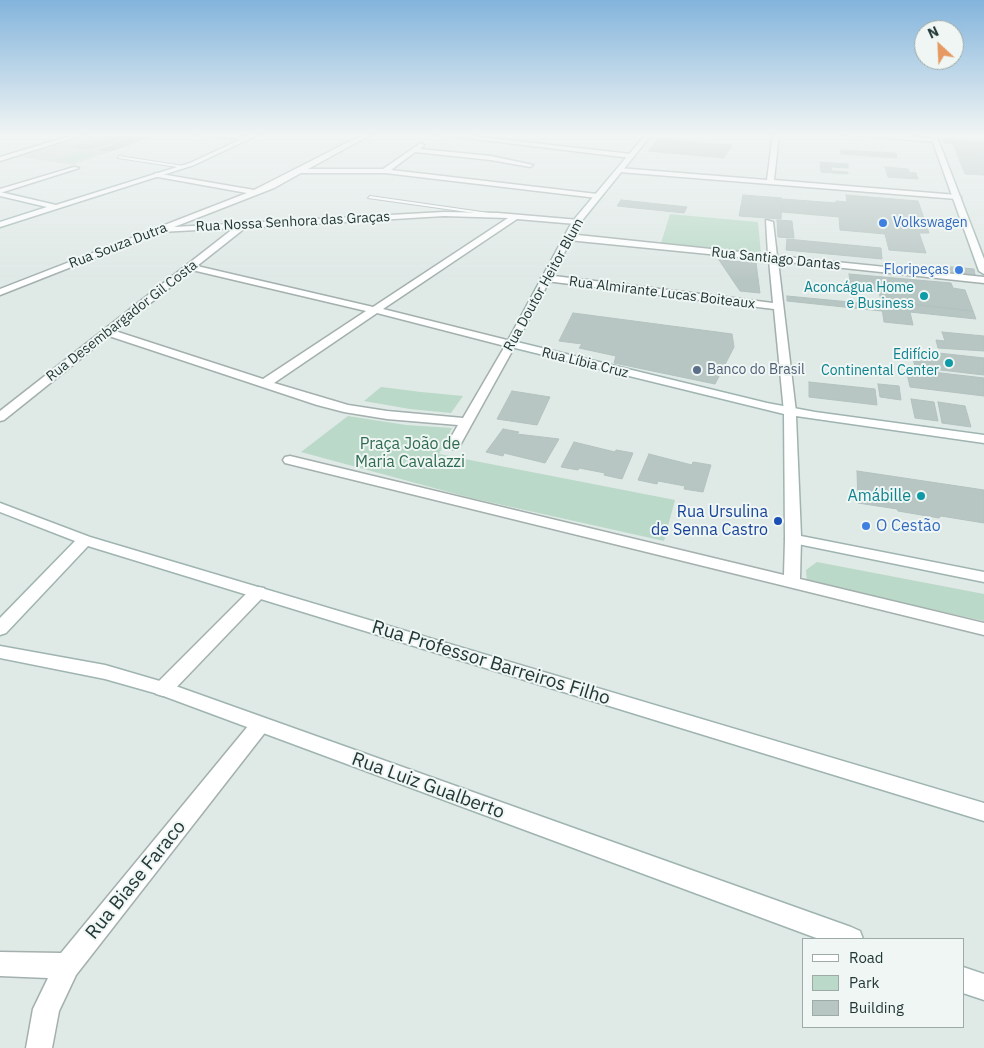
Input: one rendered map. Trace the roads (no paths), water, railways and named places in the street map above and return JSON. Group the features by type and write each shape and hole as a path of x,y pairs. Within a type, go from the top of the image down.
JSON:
{"street":[{"path":"0,192 29,183"},
{"path":"0,224 133,183"},
{"path":"203,183 255,192"},
{"name":"Rua Souza Dutra","path":"0,292 275,183"},
{"path":"486,183 597,196"},
{"name":"Rua Doutor Heitor Blum","path":"453,446 511,344 576,222 609,183"},
{"path":"781,183 957,197"},
{"path":"952,183 984,271"},
{"path":"0,192 56,207"},
{"name":"Rua Nossa Senhora das Graças","path":"159,230 444,214 498,215 576,222"},
{"path":"265,383 515,217"},
{"path":"769,222 790,412 793,539 792,582"},
{"name":"Rua Desembargador Gil Costa","path":"0,417 243,225"},
{"name":"Rua Santiago Dantas","path":"568,237 984,280"},
{"name":"Rua Líbia Cruz","path":"190,267 375,310 717,396 790,412 984,439"},
{"name":"Rua Almirante Lucas Boiteaux","path":"546,278 779,307"},
{"path":"108,332 348,408 387,415 466,422"},
{"path":"290,460 984,629"},
{"name":"Rua Professor Barreiros Filho","path":"0,507 85,540 984,812"},
{"path":"793,539 984,579"},
{"path":"0,629 85,540"},
{"path":"163,689 258,592"},
{"name":"Rua Luiz Gualberto","path":"0,652 105,672 163,689 848,938"},
{"name":"Rua Biase Faraco","path":"39,1048 46,1009 67,966 260,725"},
{"path":"0,964 67,966"},
{"path":"964,980 984,988"}],"lane":[{"path":"370,197 498,215"}],"place":[{"name":"Volkswagen","path":"883,223"},
{"name":"Floripeças","path":"959,270"},
{"name":"Aconcágua Home e Business","path":"924,296"},
{"name":"Edifício Continental Center","path":"949,363"},
{"name":"Banco do Brasil","path":"697,370"},
{"name":"Amábille","path":"921,496"},
{"name":"Rua Ursulina de Senna Castro","path":"778,521"},
{"name":"O Cestão","path":"866,526"}],"park label":[{"name":"Praça João de Maria Cavalazzi","path":"410,453"}]}
